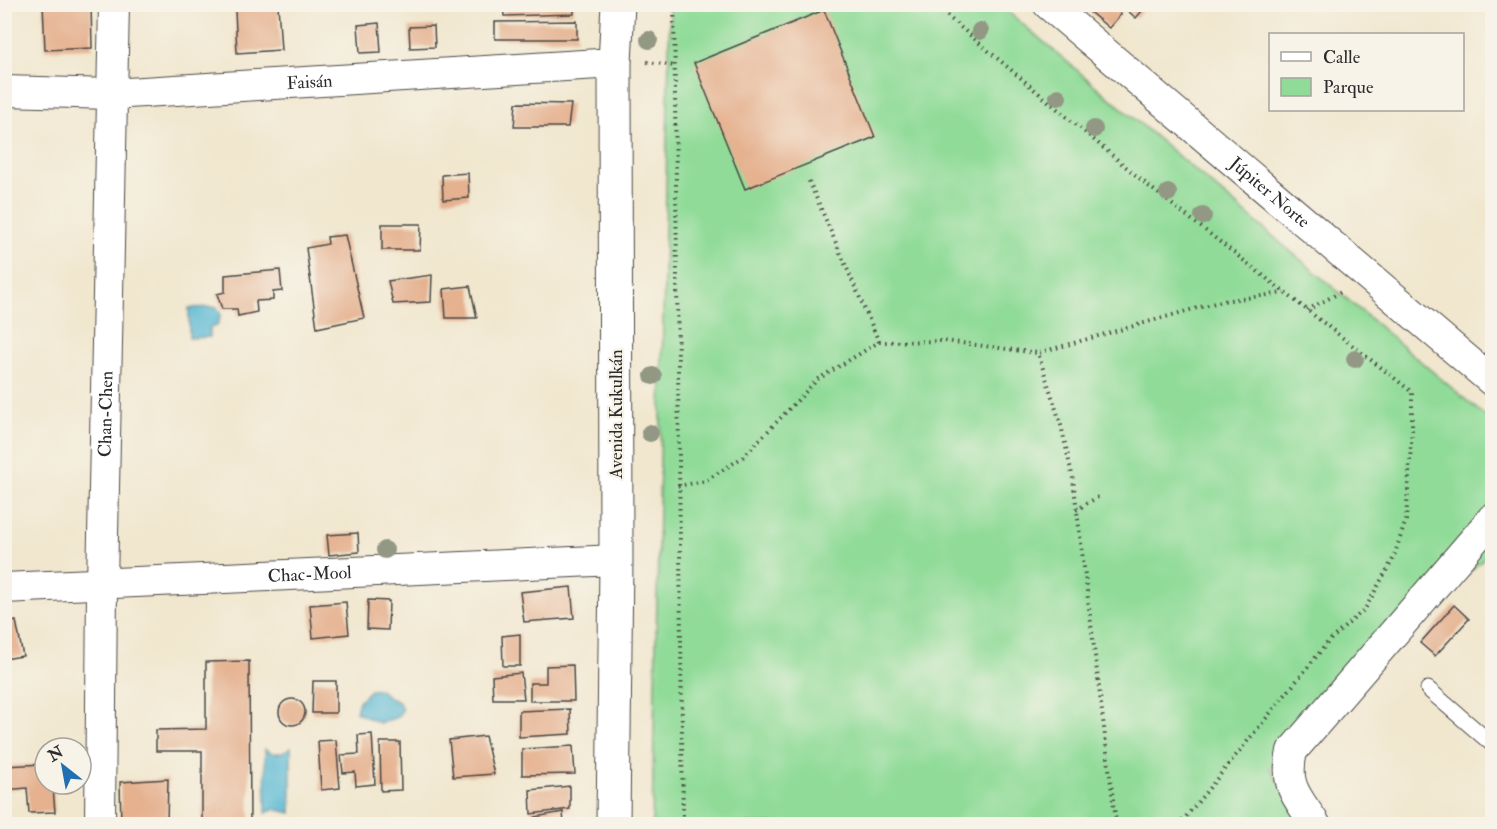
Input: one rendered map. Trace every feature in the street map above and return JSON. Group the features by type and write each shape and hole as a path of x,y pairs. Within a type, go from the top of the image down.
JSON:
{"street":[{"name":"Chan-Chen","path":"100,825 102,584 114,4"},
{"name":"Avenida Kukulkán","path":"613,825 616,560 615,63 618,4"},
{"name":"Júpiter Norte","path":"1048,4 1492,381"},
{"name":"Faisán","path":"4,91 111,93 615,63"},
{"path":"1315,825 1290,786 1288,769 1292,751 1492,519"},
{"name":"Chac-Mool","path":"4,588 616,560"}],"lane":[{"path":"1428,689 1492,744"}],"path":[{"path":"674,4 683,825"},
{"path":"933,4 1151,188 1412,392 1407,520 1393,559 1365,609 1329,641 1180,825"},
{"path":"809,181 879,342"},
{"path":"678,486 705,481 743,457 818,379 879,342 945,341 1038,353 1222,301 1285,293"},
{"path":"1038,353 1061,425 1073,479 1116,825"},
{"path":"1076,510 1098,497"}],"green space":[{"path":"670,5 1000,5 1492,422 1492,550 1270,768 1306,824 652,824"}],"water":[{"path":"217,307 221,315 217,326 210,328 210,337 189,338 189,308"},
{"path":"379,689 399,702 402,710 398,717 379,723 356,712 359,701 370,690"},
{"path":"291,747 291,813 274,809 266,813 265,749 278,753"}],"building":[{"path":"43,4 91,4 92,48 45,50"},
{"path":"246,4 278,5 281,50 237,53 235,10 247,7"},
{"path":"503,4 574,4 574,14 504,16"},
{"path":"1080,4 1110,4 1121,14 1109,28"},
{"path":"1120,4 1148,4 1136,18"},
{"path":"824,10 875,137 745,189 694,63"},
{"path":"577,21 577,39 495,39 495,22"},
{"path":"379,23 381,52 360,53 358,25"},
{"path":"434,26 435,47 410,48 409,27"},
{"path":"516,103 571,104 568,127 514,127"},
{"path":"468,173 469,198 443,200 442,175"},
{"path":"382,224 421,224 420,250 382,250"},
{"path":"345,235 364,318 317,328 306,248 328,244 327,237"},
{"path":"280,270 282,291 273,292 273,300 256,301 257,312 238,316 237,309 222,309 217,294 225,292 225,275"},
{"path":"432,275 431,302 393,304 388,281"},
{"path":"470,286 477,318 446,318 444,289"},
{"path":"358,533 359,552 329,555 327,535"},
{"path":"571,587 574,618 524,622 520,592"},
{"path":"368,600 389,601 388,630 367,629"},
{"path":"346,602 349,634 313,638 310,605"},
{"path":"1454,605 1469,619 1435,656 1420,643"},
{"path":"16,621 23,656 4,659 4,624"},
{"path":"520,634 520,666 503,666 502,636"},
{"path":"249,661 250,824 202,824 202,751 156,751 156,730 206,729 206,662"},
{"path":"573,665 574,701 530,701 530,683 546,683 546,666"},
{"path":"521,673 524,699 493,699 492,676"},
{"path":"313,681 336,681 336,713 312,713"},
{"path":"292,699 301,703 305,712 301,721 292,725 283,721 279,712 283,703"},
{"path":"570,709 571,734 519,737 519,711"},
{"path":"372,734 375,784 356,786 355,772 343,773 341,755 359,754 358,735"},
{"path":"485,736 494,774 453,777 449,740"},
{"path":"336,740 340,788 321,790 318,741"},
{"path":"380,742 400,742 401,790 381,791"},
{"path":"573,746 575,774 522,775 522,749"},
{"path":"33,765 33,796 54,796 55,812 29,813 27,788 4,790 4,766"},
{"path":"168,779 167,824 121,824 120,782"},
{"path":"570,786 570,809 531,814 530,790"},
{"path":"563,812 564,824 536,824 535,817"}]}
